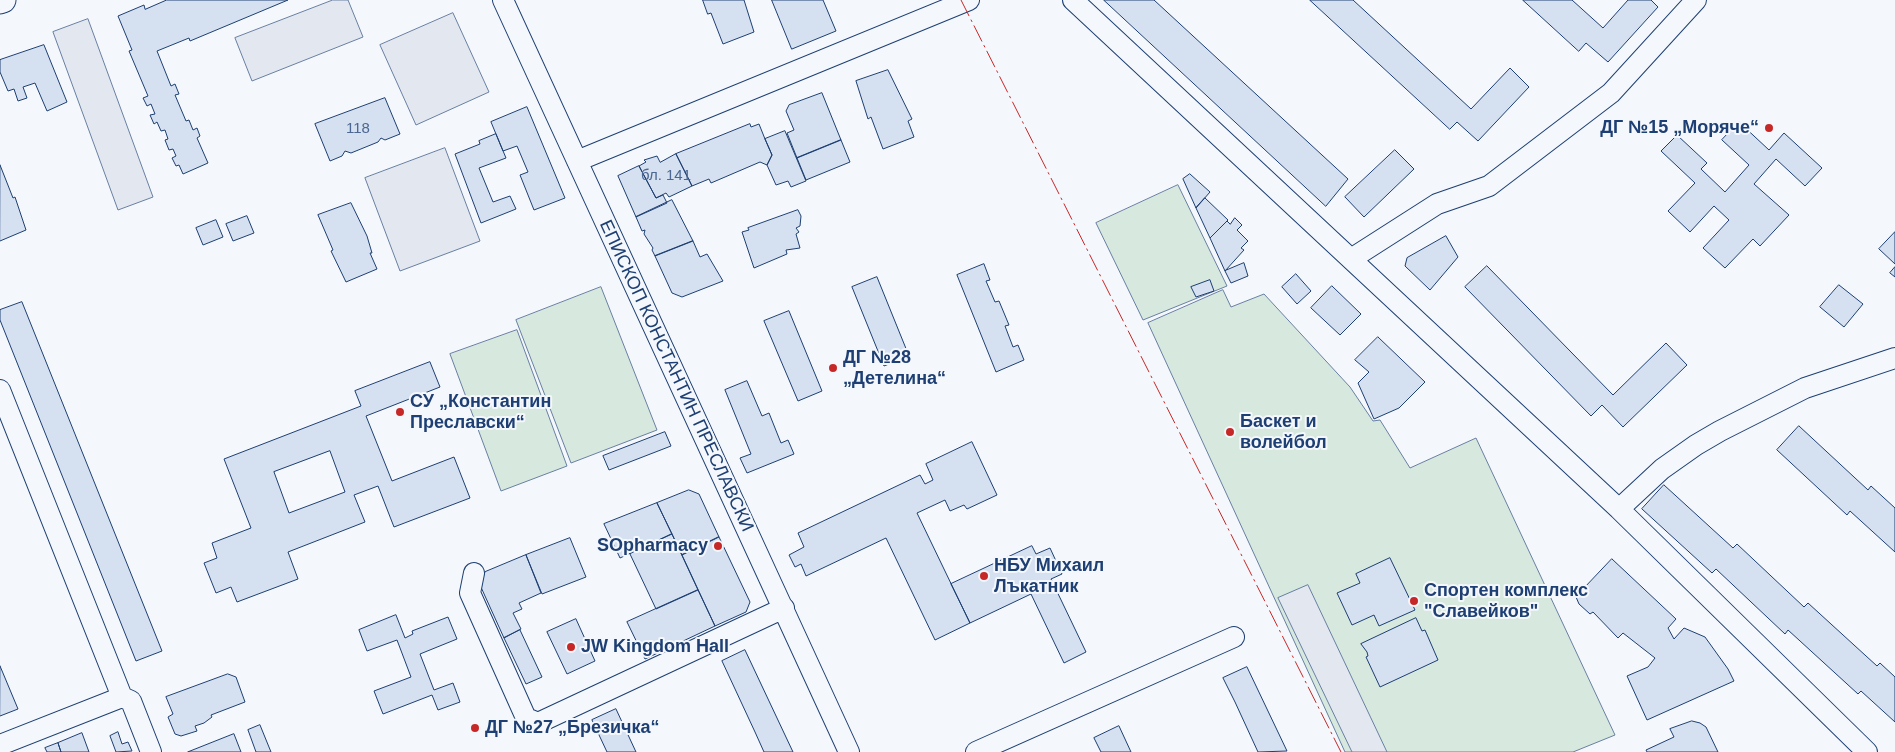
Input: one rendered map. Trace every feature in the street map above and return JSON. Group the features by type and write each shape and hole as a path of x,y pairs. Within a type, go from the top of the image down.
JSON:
{"street":[{"name":"ЕПИСКОП КОНСТАНТИН ПРЕСЛАВСКИ","path":"503,0 849,752"},
{"path":"577,160 969,0"},
{"path":"1074,0 1619,509 1867,752"},
{"path":"1351,260 1437,204 1489,186 1611,93 1696,0"},
{"path":"1619,509 1662,469 1696,444 1805,388 1895,358"},
{"path":"0,390 122,697 131,701 151,752"},
{"path":"474,573 470,593 526,718 538,723 549,720 784,608"},
{"path":"976,752 1234,637"},
{"path":"0,746 122,697"}],"shaded area":[{"path":"333,0 348,0 363,37 252,81 235,38"},
{"path":"453,13 489,92 416,125 380,45"},
{"path":"88,19 153,197 118,210 53,32"},
{"path":"445,148 480,241 400,271 365,178"},
{"path":"1178,185 1227,286 1143,320 1096,223"},
{"path":"601,287 657,430 571,463 516,320"},
{"name":"Спортен комплекс \"Славейков\"","path":"1223,290 1231,307 1264,294 1350,387 1373,421 1380,420 1410,468 1476,438 1615,735 1573,752 1345,752 1148,323"},
{"path":"517,330 567,466 501,491 450,354"},
{"path":"1308,585 1387,752 1352,752 1278,598"}],"building":[{"path":"167,0 288,0 190,41 189,38 157,51 171,86 175,84 179,94 175,95 186,121 189,120 193,130 197,128 200,136 197,138 208,163 183,174 179,165 176,166 172,158 176,156 173,149 169,150 165,140 168,139 165,130 161,131 157,122 154,124 150,115 155,114 151,104 147,106 143,98 148,96 129,51 132,50 118,16 144,5 145,9"},
{"path":"703,0 744,0 754,32 723,44 711,13 708,14"},
{"path":"772,0 823,0 836,31 792,49"},
{"path":"1104,0 1154,0 1348,179 1326,206"},
{"path":"1310,0 1353,0 1471,109 1510,68 1529,87 1478,141 1457,122 1450,129"},
{"path":"1523,0 1572,0 1603,28 1628,0 1651,0 1658,7 1608,62 1586,43 1579,51"},
{"path":"44,45 67,102 47,111 35,83 23,87 27,98 18,101 14,89 8,91 0,72 0,60"},
{"path":"888,70 912,119 908,121 914,137 883,149 871,117 868,119 856,81"},
{"path":"822,93 841,140 797,158 787,133 794,130 786,111 789,105"},
{"path":"385,98 400,134 385,140 381,138 378,142 351,153 345,151 342,156 330,161 315,124"},
{"path":"527,107 565,198 534,210 520,175 528,172 517,146 503,151 491,122"},
{"path":"1739,122 1769,150 1784,133 1822,168 1805,186 1776,159 1754,184 1789,215 1760,246 1753,239 1725,268 1703,248 1729,220 1714,206 1690,232 1668,211 1695,183 1661,151 1677,135 1707,163 1701,169 1725,192 1749,165 1722,140"},
{"path":"750,124 751,127 759,124 772,155 767,165 760,162 711,183 709,179 692,186 676,154"},
{"path":"785,131 806,181 791,187 788,181 776,185 767,165 772,155 765,139"},
{"path":"496,134 506,158 479,168 493,202 510,196 516,209 481,223 455,154 480,144 479,141"},
{"path":"841,140 850,162 806,180 797,158"},
{"path":"1395,150 1414,169 1364,217 1345,197"},
{"path":"676,154 692,186 669,197 666,193 656,198 639,166 646,162 644,160 657,156 660,162"},
{"path":"0,165 13,198 15,197 26,230 0,241"},
{"path":"639,166 656,198 663,195 667,203 636,217 618,176"},
{"path":"1190,174 1210,192 1196,208 1183,179"},
{"path":"1205,198 1228,220 1210,238 1196,208"},
{"path":"672,200 693,241 655,256 653,248 644,234 645,230 642,231 636,217"},
{"path":"351,203 367,236 372,253 370,253 377,269 346,282 331,251 333,250 318,215"},
{"path":"798,210 801,216 800,226 796,228 799,232 796,234 800,248 786,250 787,254 754,268 742,232 749,230 748,228"},
{"path":"247,216 254,233 233,241 226,224"},
{"path":"1235,218 1242,225 1237,230 1248,241 1241,248 1244,250 1225,271 1210,238 1227,221 1230,224"},
{"path":"216,220 223,237 203,245 196,228"},
{"path":"1895,232 1895,264 1879,249"},
{"path":"1446,236 1458,257 1430,290 1405,266 1407,258"},
{"path":"693,241 700,257 707,254 723,281 682,297 672,293 655,256"},
{"path":"1244,263 1248,276 1231,283 1225,271"},
{"path":"984,264 990,280 986,281 995,302 999,301 1009,325 1005,326 1013,347 1018,345 1024,360 996,372 957,275"},
{"path":"1487,266 1613,395 1666,343 1687,365 1623,427 1602,405 1591,416 1465,287"},
{"path":"1895,267 1895,277 1890,273"},
{"path":"1296,274 1311,291 1297,304 1282,287"},
{"path":"877,277 909,356 884,366 852,287"},
{"path":"1210,280 1214,291 1196,297 1191,287"},
{"path":"1839,285 1863,304 1844,327 1820,307"},
{"path":"1332,286 1361,314 1340,335 1311,308"},
{"path":"22,302 162,651 136,661 0,320 0,310"},
{"path":"789,311 822,391 798,401 764,321"},
{"path":"1378,337 1425,382 1399,408 1374,419 1358,383 1369,372 1355,360"},
{"path":"430,362 440,387 366,416 392,481 454,457 470,498 394,527 378,486 354,495 365,522 288,552 298,579 237,602 231,587 216,593 204,563 217,558 212,543 251,528 224,459 361,406 355,391","holes":["330,451 345,492 289,513 274,472"]},
{"path":"747,381 762,416 769,413 781,443 788,440 794,454 747,473 740,458 751,454 725,390"},
{"path":"1799,426 1868,490 1871,486 1895,508 1895,552 1850,511 1847,515 1777,450"},
{"path":"665,432 671,446 609,470 603,456"},
{"path":"972,442 997,495 967,509 964,505 950,511 945,500 917,513 970,623 935,640 886,538 806,576 801,564 795,567 789,555 804,547 798,533 920,475 925,484 933,480 926,464"},
{"path":"1664,485 1733,548 1737,544 1804,607 1808,603 1877,666 1880,663 1895,677 1895,722 1861,691 1858,694 1788,630 1785,634 1716,569 1712,573 1642,509"},
{"path":"689,490 699,494 719,537 682,555 657,503"},
{"path":"657,503 672,534 620,558 604,524"},
{"path":"672,534 698,590 656,609 630,554"},
{"path":"719,537 750,602 746,612 715,626 682,555"},
{"path":"570,538 586,577 542,594 526,555"},
{"path":"1032,546 1036,554 1050,548 1062,574 1051,579 1086,652 1064,663 1031,594 970,623 951,584"},
{"path":"526,555 541,593 519,603 522,609 513,613 521,629 504,638 480,585 485,572"},
{"path":"1390,558 1415,610 1379,626 1374,615 1352,625 1337,593 1360,583 1356,574"},
{"path":"1612,559 1676,619 1668,628 1674,639 1684,628 1705,637 1728,669 1734,681 1647,720 1627,676 1648,667 1655,658 1623,633 1618,638 1593,612 1590,614 1579,604 1576,597"},
{"path":"698,590 715,626 645,659 627,622"},
{"path":"396,615 405,638 413,634 412,631 448,617 457,639 420,654 434,690 453,683 460,702 438,710 432,695 383,714 374,691 411,677 397,640 367,651 359,630"},
{"path":"1416,618 1422,631 1425,630 1438,660 1380,687 1366,657 1368,656 1367,652 1361,644"},
{"name":"JW Kingdom Hall","path":"576,619 595,661 567,674 547,632"},
{"path":"520,630 542,677 526,684 504,638"},
{"path":"745,650 793,752 764,752 722,661"},
{"path":"0,666 18,709 0,716"},
{"path":"1247,667 1287,751 1258,752 1223,678"},
{"path":"228,674 236,677 245,702 211,715 212,717 204,723 195,726 197,731 181,736 175,734 168,717 173,714 166,697"},
{"path":"616,709 636,752 607,752 592,720"},
{"path":"1692,721 1706,727 1718,752 1647,752 1646,750 1674,737 1670,729"},
{"path":"260,725 271,752 256,752 248,730"},
{"path":"1119,726 1131,752 1101,752 1094,738"},
{"path":"118,732 122,744 128,742 132,751 116,752 110,736"},
{"path":"82,733 89,752 61,752 58,743"},
{"path":"234,734 241,752 188,752"},
{"path":"58,743 61,752 47,752 45,748"}],"power":[{"path":"961,0 1341,752"}],"place":[{"name":"ДГ №15 „Моряче“","path":"1769,128"},
{"name":"ДГ №28 „Детелина“","path":"833,368"},
{"name":"СУ „Константин Преславски“","path":"400,412"},
{"name":"Баскет и волейбол","path":"1230,432"},
{"name":"SOpharmacy","path":"718,546"},
{"name":"НБУ Михаил Лъкатник","path":"984,576"},
{"name":"Спортен комплекс \"Славейков\"","path":"1414,601"},
{"name":"JW Kingdom Hall","path":"571,647"},
{"name":"ДГ №27 „Брезичка“","path":"475,728"}]}
